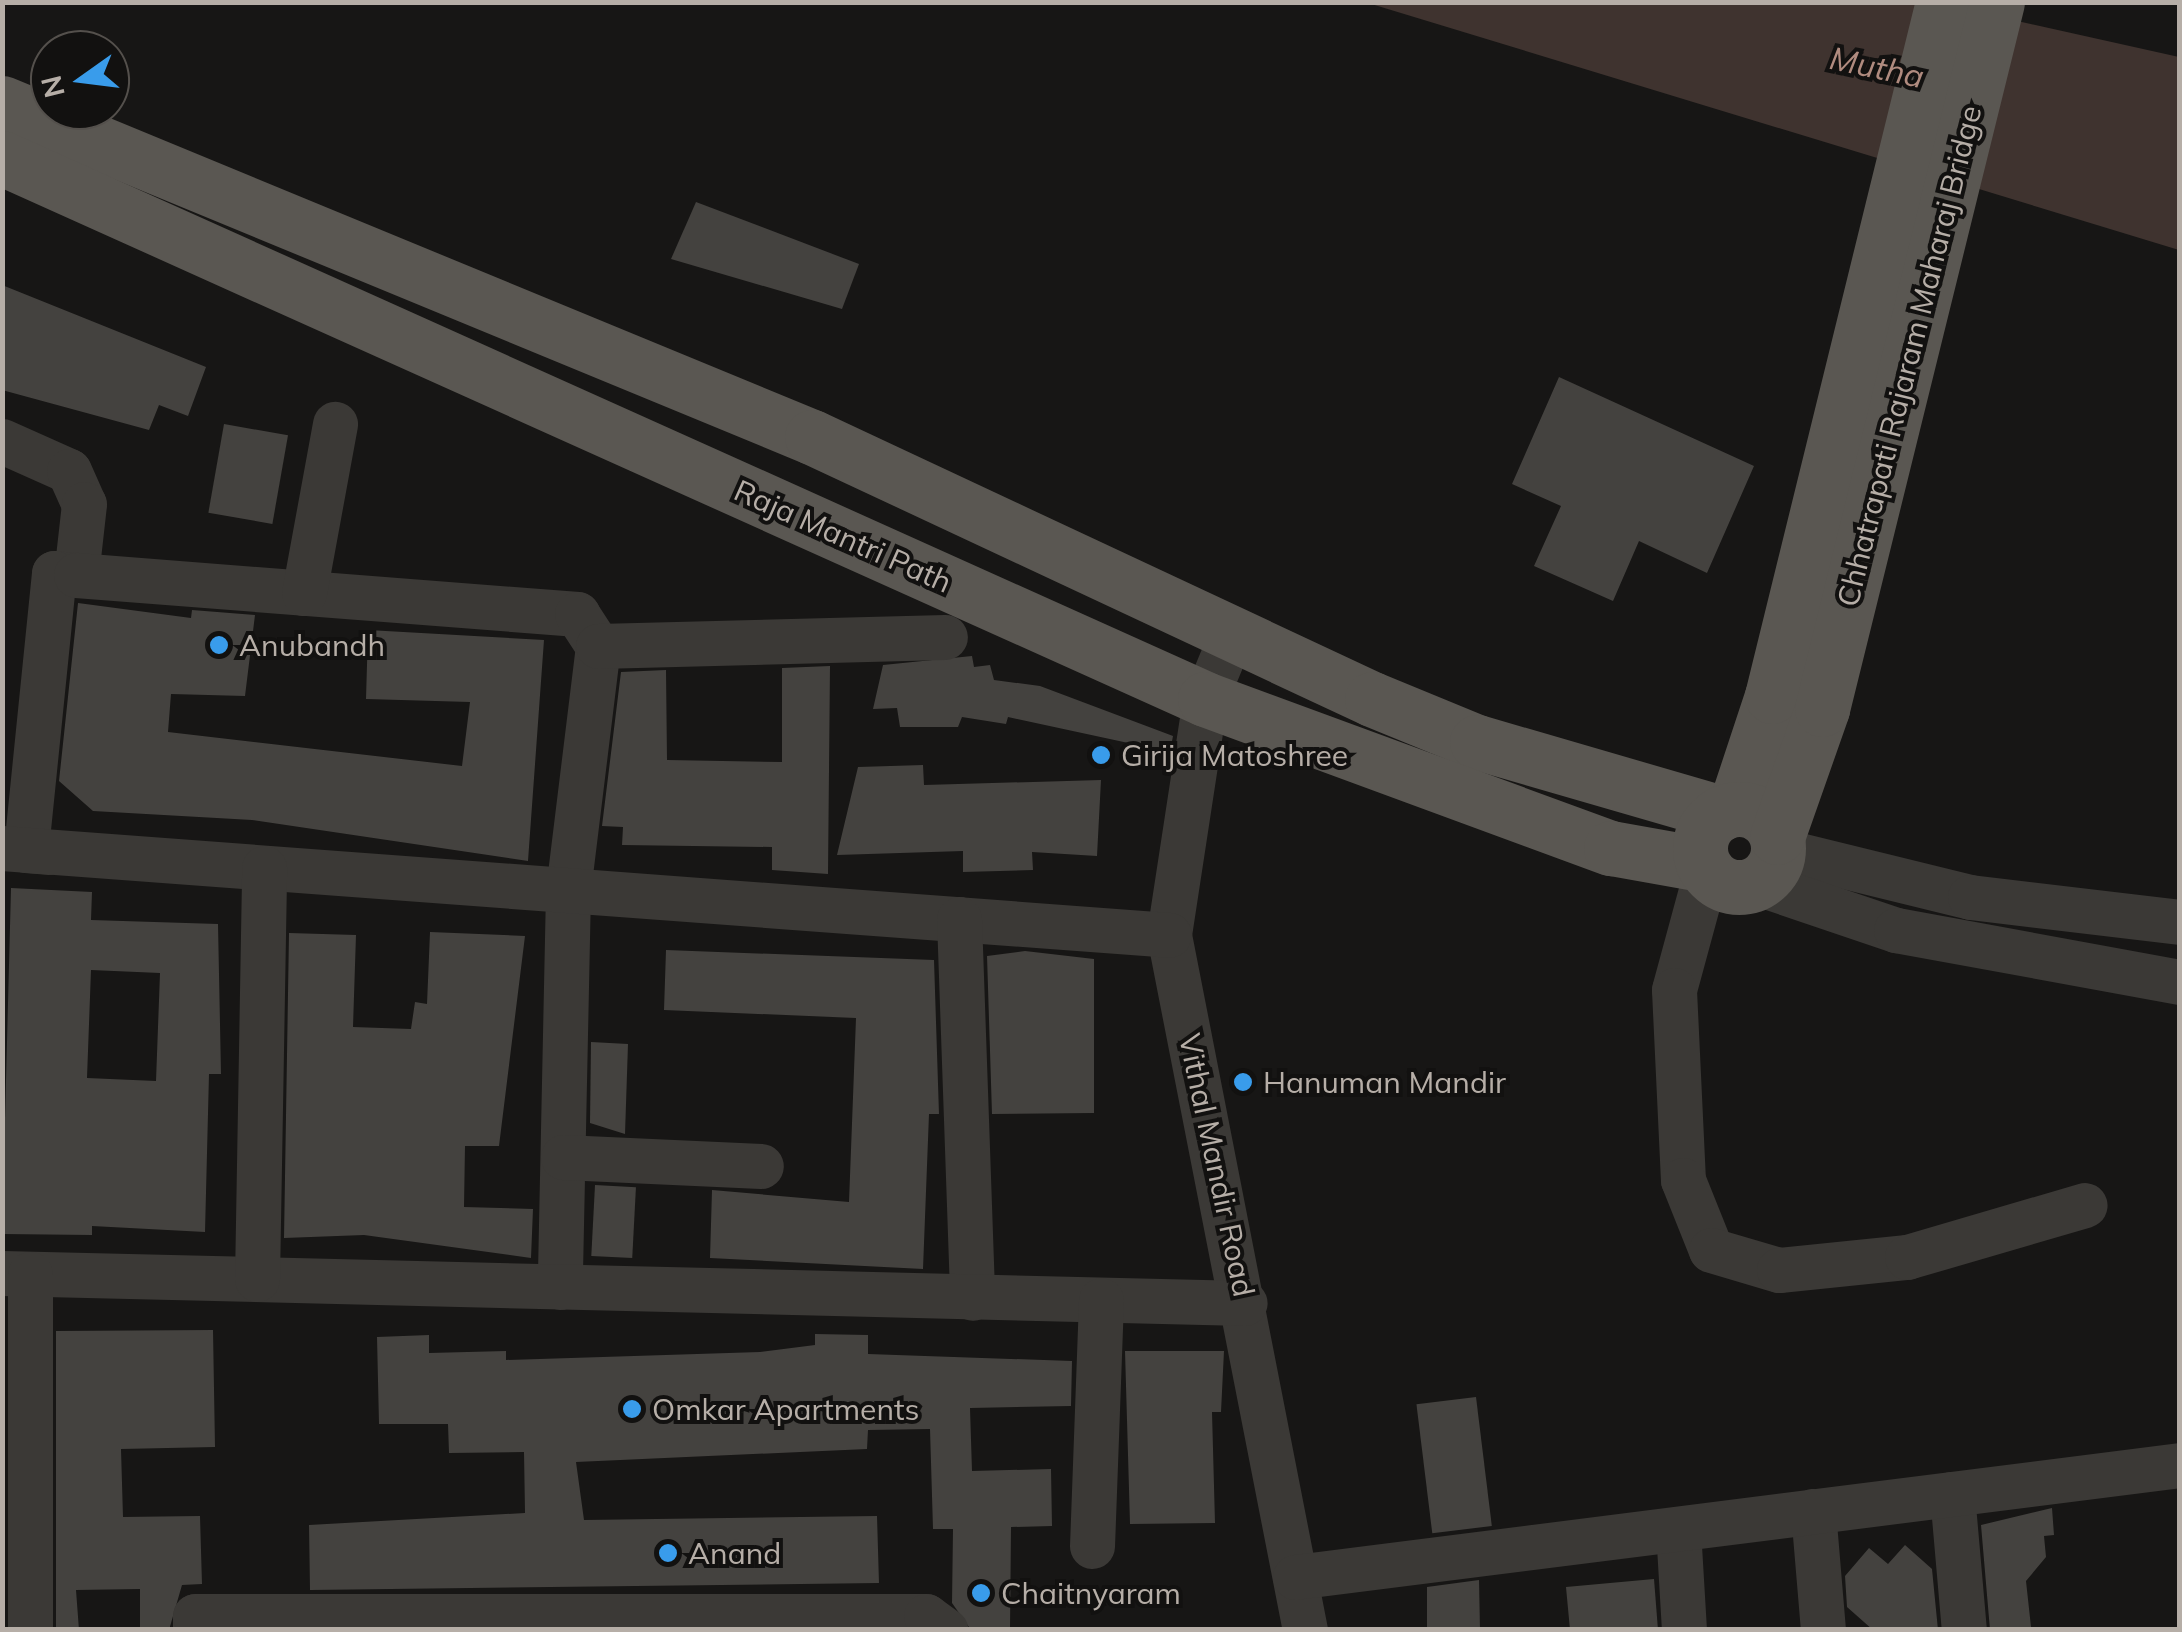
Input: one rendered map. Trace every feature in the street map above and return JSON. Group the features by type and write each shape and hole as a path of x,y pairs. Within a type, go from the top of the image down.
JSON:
{"main road":[{"name":"Chhatrapati Rajaram Maharaj Bridge","path":"1797,703 1943,2"},
{"name":"Chhatrapati Rajaram Maharaj Bridge","path":"1797,703 1997,2"},
{"path":"2,104 812,437 1372,699 1740,847 1797,703"},
{"name":"Raja Mantri Path","path":"2,158 1205,699 1611,848 1740,847"}],"street":[{"path":"304,593 335,424"},
{"path":"2,441 69,471 84,504 76,576"},
{"path":"48,852 26,850 54,573 577,614 598,646 568,890 560,1288"},
{"path":"598,646 945,636"},
{"name":"Vithal Mandir Road","path":"1231,636 1205,699 1169,935 1245,1303 1305,1630"},
{"path":"1740,847 1970,897 2180,922"},
{"path":"1740,847 1896,930 2180,982"},
{"path":"1740,847 1674,990 1682,1180 1711,1250 1780,1270 1907,1258 2085,1205"},
{"path":"2,848 1169,935"},
{"path":"257,1280 264,868"},
{"path":"959,920 972,1298"},
{"path":"562,1157 761,1166"},
{"path":"30,1630 16,1273 1245,1303"},
{"path":"1092,1546 1102,1300"},
{"path":"1295,1577 2180,1465"},
{"path":"1952,1494 1964,1630"},
{"path":"1812,1512 1823,1630"},
{"path":"1678,1529 1684,1630"},
{"path":"195,1630 195,1616 926,1616 945,1630"}],"water":[{"name":"Mutha","path":"1368,3 1937,3 2179,57 2179,250"}],"building":[{"path":"696,202 859,264 842,309 671,259"},
{"path":"2,285 206,367 188,416 159,405 149,430 2,390"},
{"path":"1559,377 1754,466 1707,573 1639,541 1613,601 1534,566 1561,506 1512,484"},
{"path":"224,424 288,435 272,524 208,513"},
{"path":"78,603 191,618 192,610 255,615 245,696 171,694 168,732 462,766 470,702 366,699 368,630 544,640 528,861 252,820 93,811 59,781"},
{"path":"972,656 974,667 990,665 994,680 1040,686 1173,736 1170,752 1008,717 1006,724 962,717 958,727 900,727 897,708 873,709 883,665"},
{"path":"830,666 828,874 772,870 772,847 622,845 623,827 602,826 621,672 666,670 667,760 782,762 782,668"},
{"path":"923,765 924,785 1101,780 1097,856 1032,852 1033,870 963,872 963,851 837,855 858,767"},
{"path":"11,888 92,892 91,920 218,924 221,1074 209,1074 205,1232 92,1226 92,1235 2,1234","holes":["91,970 160,973 156,1081 87,1078"]},
{"path":"430,932 525,936 499,1146 465,1146 464,1207 533,1209 531,1258 364,1235 284,1238 289,933 356,935 353,1027 411,1029 415,1002 427,1004"},
{"path":"666,950 934,960 939,1114 929,1114 923,1269 710,1258 712,1190 849,1202 856,1018 664,1010"},
{"path":"1025,951 1094,959 1094,1113 992,1114 987,956"},
{"path":"591,1042 628,1044 625,1134 590,1123"},
{"path":"595,1185 636,1187 632,1258 591,1256"},
{"path":"213,1330 215,1447 121,1449 123,1517 200,1516 202,1584 182,1585 169,1630 140,1630 140,1589 76,1590 79,1630 56,1630 56,1331"},
{"path":"815,1334 868,1335 868,1354 1072,1361 1071,1406 970,1408 972,1471 1051,1469 1052,1526 1011,1527 1010,1630 971,1630 952,1603 953,1529 933,1529 930,1429 868,1430 867,1449 576,1462 584,1520 877,1516 879,1583 310,1590 309,1525 525,1513 524,1452 449,1453 448,1424 379,1424 377,1337 429,1335 429,1353 506,1351 506,1360 760,1352 815,1345"},
{"path":"1125,1351 1224,1351 1221,1412 1212,1412 1215,1523 1130,1524"},
{"path":"1476,1397 1492,1526 1432,1533 1416,1404"},
{"path":"2052,1508 2054,1535 2044,1536 2046,1557 2026,1581 2031,1627 1990,1630 1981,1525"},
{"path":"1905,1545 1932,1569 1938,1630 1873,1630 1847,1607 1845,1576 1869,1548 1888,1564"},
{"path":"1654,1579 1658,1630 1570,1630 1566,1587"},
{"path":"1479,1580 1480,1630 1427,1630 1427,1587"}],"place":[{"name":"Anubandh","path":"219,645"},
{"name":"Girija Matoshree","path":"1101,755"},
{"name":"Hanuman Mandir","path":"1243,1082"},
{"name":"Omkar Apartments","path":"632,1409"},
{"name":"Anand","path":"668,1553"},
{"name":"Chaitnyaram","path":"981,1593"}]}
